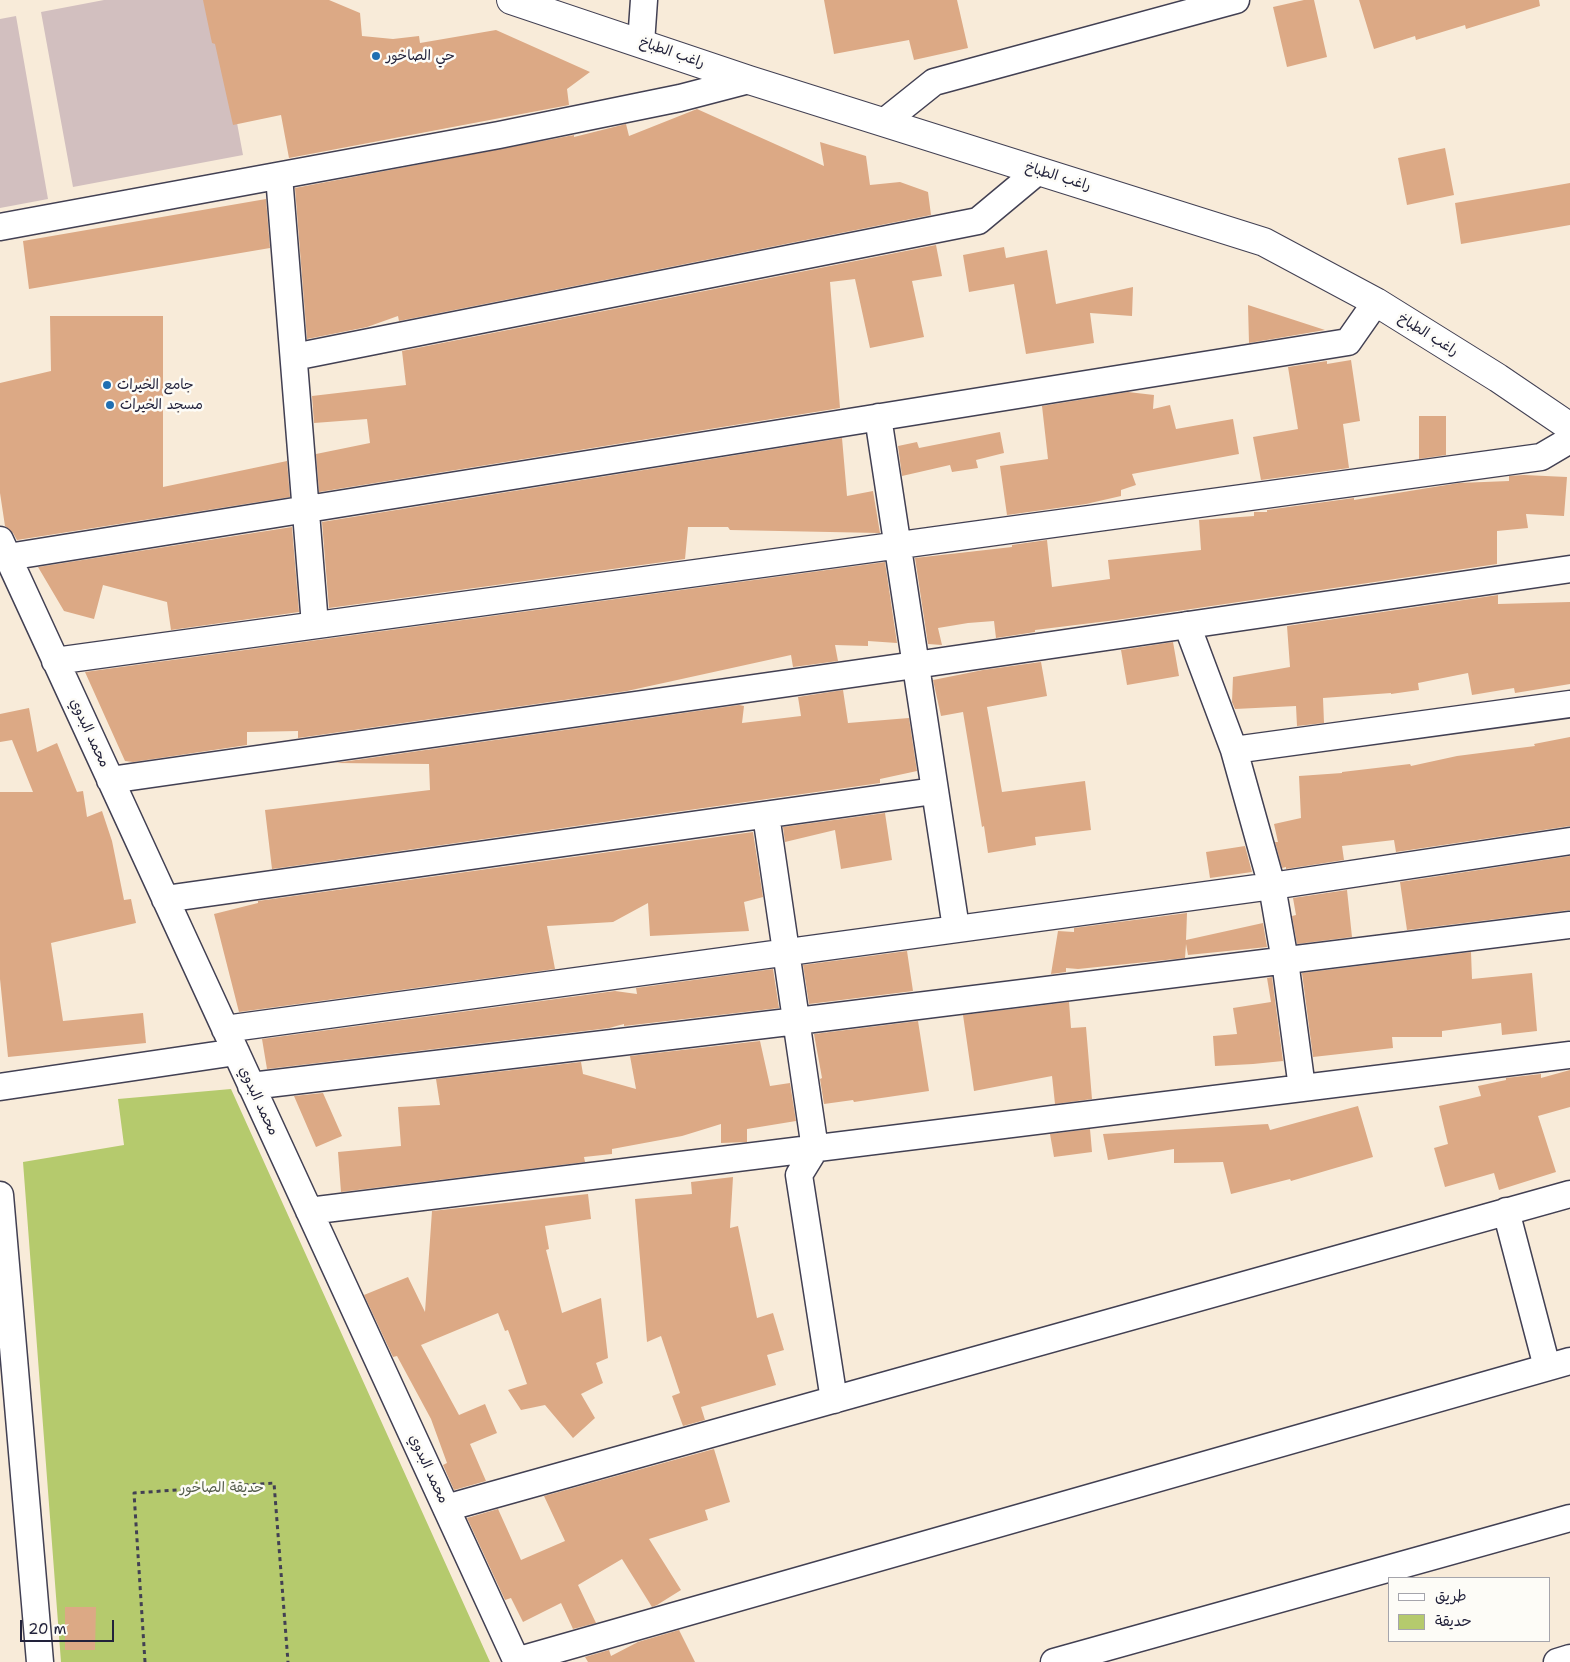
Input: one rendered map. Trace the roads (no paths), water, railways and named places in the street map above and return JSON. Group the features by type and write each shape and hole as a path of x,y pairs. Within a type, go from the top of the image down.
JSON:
{"main road":[{"name":"راغب الطباخ","path":"511,0 749,80 1264,242 1376,302 1498,378 1570,427"}],"street":[{"path":"884,122 934,82 1236,0"},
{"path":"641,43 648,2"},
{"path":"0,227 499,135 680,98 749,80"},
{"path":"294,357 978,221 1038,171"},
{"path":"280,176 315,625"},
{"path":"4,549 306,510 1348,342 1376,302"},
{"path":"878,418 956,928"},
{"path":"55,661 1542,457 1570,440"},
{"name":"محمد البدوي","path":"4,549 10,586 55,661 517,1662"},
{"path":"110,780 1187,626 1570,569"},
{"path":"1187,626 1234,750 1272,886 1302,1088"},
{"path":"1234,750 1570,704"},
{"path":"166,899 934,791"},
{"path":"766,815 815,1149 799,1175 834,1400"},
{"path":"0,1087 230,1041 786,952 1272,886 1570,841"},
{"path":"252,1086 1570,925"},
{"path":"309,1211 1570,1055"},
{"path":"446,1508 1570,1194"},
{"path":"0,1195 40,1662"},
{"path":"517,1662 1559,1364 1506,1211"},
{"path":"1054,1662 1570,1518"},
{"path":"1557,1662 1570,1658"}],"place":[{"name":"حي الصاخور","path":"376,56"},
{"name":"جامع الخيرات","path":"107,385"},
{"name":"مسجد الخيرات","path":"110,405"}],"park label":[{"name":"حديقة الصاخور","path":"222,1488"}]}
